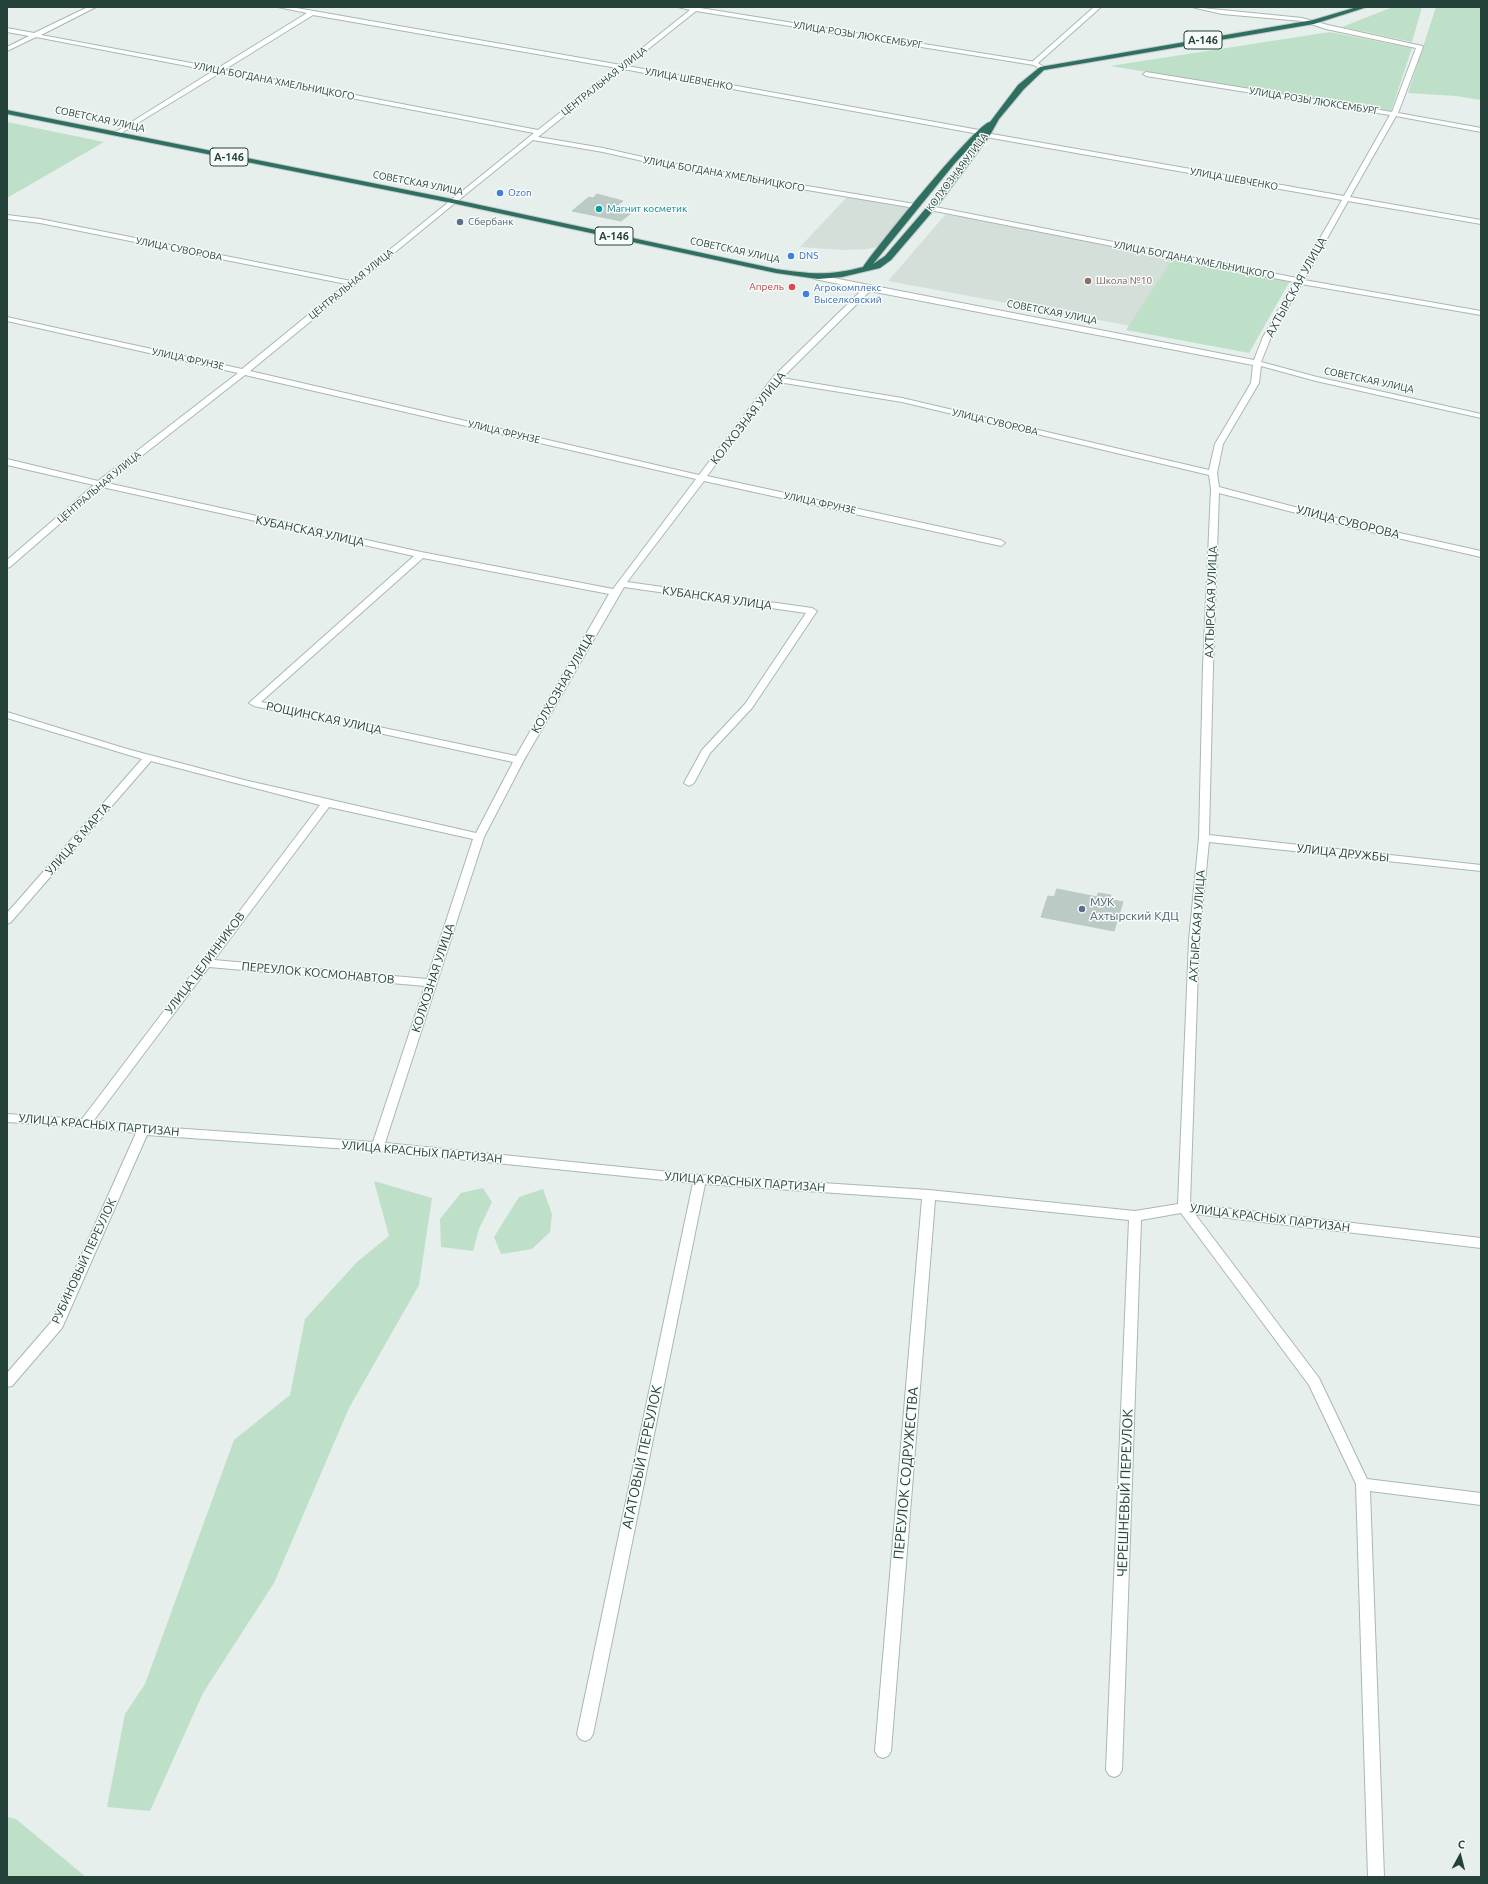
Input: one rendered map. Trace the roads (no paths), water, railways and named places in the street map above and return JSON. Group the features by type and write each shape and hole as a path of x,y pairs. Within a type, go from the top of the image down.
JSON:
{"highway":[{"name":"А-146","path":"1042,68 1314,22 1364,7"},
{"name":"КОЛХОЗНАЯ УЛИЦА","path":"863,270 875,258 952,161 982,133 1021,87 1042,68"},
{"name":"СОВЕТСКАЯ УЛИЦА","path":"7,112 452,201 776,271 818,277"},
{"name":"КОЛХОЗНАЯ УЛИЦА","path":"818,277 863,270 877,266 888,258 930,208 982,133"}],"street":[{"path":"7,49 93,7"},
{"name":"УЛИЦА ШЕВЧЕНКО","path":"281,7 622,67 1345,199 1481,222"},
{"path":"116,134 320,7"},
{"name":"УЛИЦА РОЗЫ ЛЮКСЕМБУРГ","path":"681,7 696,8 1034,63"},
{"path":"1042,68 1034,63 1098,7"},
{"path":"1195,7 1225,13 1296,18 1314,22"},
{"name":"ЦЕНТРАЛЬНАЯ УЛИЦА","path":"7,565 100,484 244,372 452,201 696,8"},
{"name":"АХТЫРСКАЯ УЛИЦА","path":"1184,1208 1194,940 1204,838 1208,667 1215,488 1213,473 1219,444 1255,383 1257,363 1267,337 1394,114 1420,47 1326,27 1314,22"},
{"name":"УЛИЦА БОГДАНА ХМЕЛЬНИЦКОГО","path":"7,30 35,34 540,132"},
{"name":"УЛИЦА РОЗЫ ЛЮКСЕМБУРГ","path":"1146,74 1394,114 1481,130"},
{"name":"УЛИЦА БОГДАНА ХМЕЛЬНИЦКОГО","path":"533,138 603,150 669,165 915,206"},
{"name":"УЛИЦА БОГДАНА ХМЕЛЬНИЦКОГО","path":"930,208 1299,281 1481,313"},
{"name":"УЛИЦА СУВОРОВА","path":"7,217 40,221 351,283"},
{"name":"СОВЕТСКАЯ УЛИЦА","path":"818,277 1257,363 1316,379 1481,416"},
{"name":"КОЛХОЗНАЯ УЛИЦА","path":"378,1147 430,983 479,837 519,760 618,588 703,478 776,379 868,288"},
{"name":"УЛИЦА ФРУНЗЕ","path":"7,319 703,478 1001,543"},
{"name":"УЛИЦА СУВОРОВА","path":"776,379 902,400 1213,473"},
{"name":"КУБАНСКАЯ УЛИЦА","path":"7,462 421,555 618,588 812,611 749,706 706,752 689,783"},
{"name":"УЛИЦА СУВОРОВА","path":"1215,488 1358,526 1481,554"},
{"name":"РОЩИНСКАЯ УЛИЦА","path":"421,555 254,703 519,760"},
{"path":"7,716 75,738 326,804 479,837"},
{"name":"УЛИЦА 8 МАРТА","path":"7,920 148,758"},
{"name":"УЛИЦА ЦЕЛИННИКОВ","path":"85,1123 326,804"},
{"name":"УЛИЦА ДРУЖБЫ","path":"1204,838 1481,868"},
{"name":"ПЕРЕУЛОК КОСМОНАВТОВ","path":"205,963 430,983"},
{"name":"УЛИЦА КРАСНЫХ ПАРТИЗАН","path":"7,1118 85,1123 144,1130 378,1147 700,1179 929,1195 1135,1216 1184,1208 1481,1243"},
{"name":"РУБИНОВЫЙ ПЕРЕУЛОК","path":"7,1382 57,1324 144,1130"},
{"name":"АГАТОВЫЙ ПЕРЕУЛОК","path":"585,1734 700,1179"},
{"name":"ПЕРЕУЛОК СОДРУЖЕСТВА","path":"883,1751 929,1195"},
{"path":"1184,1208 1314,1382 1363,1484 1376,1877"},
{"name":"ЧЕРЕШНЕВЫЙ ПЕРЕУЛОК","path":"1114,1770 1135,1216"},
{"path":"1363,1484 1481,1499"}],"place":[{"name":"Ozon","path":"500,193"},
{"name":"Магнит косметик","path":"599,209"},
{"name":"Сбербанк","path":"460,222"},
{"name":"DNS","path":"791,256"},
{"name":"Школа №10","path":"1088,281"},
{"name":"Апрель","path":"792,287"},
{"name":"Агрокомплекс Выселковский","path":"806,294"},
{"name":"МУК Ахтырский КДЦ","path":"1082,909"}]}
